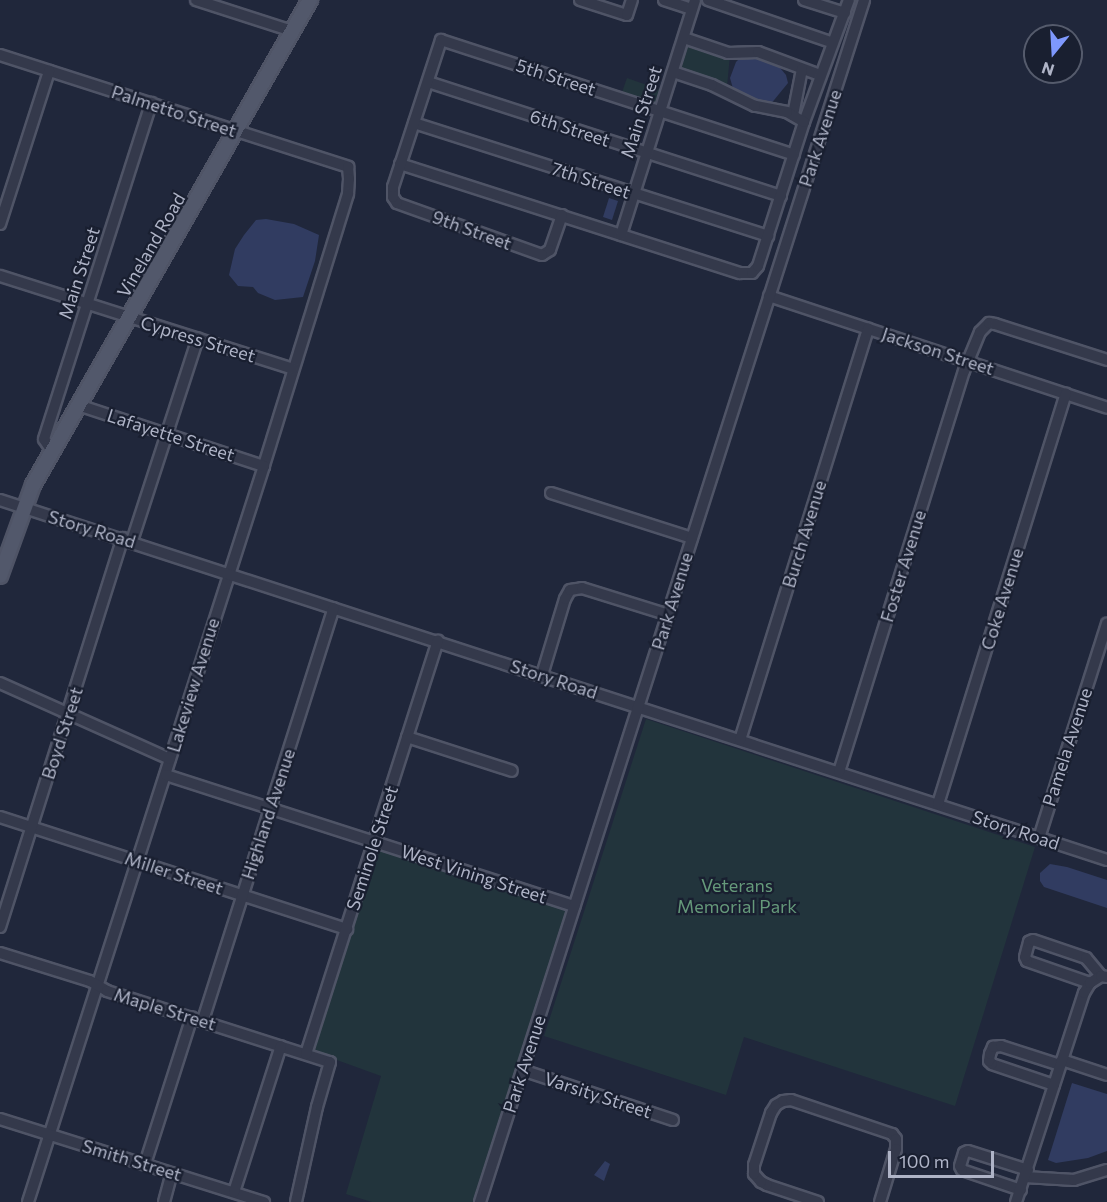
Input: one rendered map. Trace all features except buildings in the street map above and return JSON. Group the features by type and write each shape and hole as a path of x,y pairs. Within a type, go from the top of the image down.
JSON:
{"main road":[{"name":"Vineland Road","path":"23,507 78,405 130,318 310,0"},
{"path":"0,576 23,507"}],"street":[{"path":"196,0 292,31"},
{"path":"580,0 627,15 632,0"},
{"path":"708,0 831,42"},
{"path":"804,0 845,13"},
{"path":"400,164 746,274 752,273 758,266 831,42 840,29 849,0"},
{"name":"Park Avenue","path":"480,1202 864,0"},
{"path":"668,1 694,4"},
{"name":"Main Street","path":"621,235 694,4"},
{"path":"684,38 728,52 758,52 820,75"},
{"name":"5th Street","path":"400,164 441,40 794,155"},
{"name":"Palmetto Street","path":"0,55 348,167"},
{"path":"793,115 802,69"},
{"path":"0,224 49,71"},
{"path":"673,72 712,85 755,106 793,115 804,122"},
{"name":"6th Street","path":"428,82 781,196"},
{"name":"Main Street","path":"52,451 44,439 151,103"},
{"name":"7th Street","path":"414,123 768,236"},
{"name":"9th Street","path":"400,164 393,187 393,197 397,203 542,255 550,250 562,215"},
{"name":"Lakeview Avenue","path":"28,1202 264,466 348,194 348,167"},
{"name":"Cypress Street","path":"0,276 293,369"},
{"name":"Jackson Street","path":"769,296 969,360 1107,408"},
{"name":"Foster Avenue","path":"839,772 969,360 980,332 989,323 1107,360"},
{"name":"Burch Avenue","path":"740,740 868,328"},
{"name":"Boyd Street","path":"0,927 68,713 198,338"},
{"name":"Coke Avenue","path":"938,804 1066,394"},
{"name":"Lafayette Street","path":"78,405 264,466"},
{"path":"551,493 692,538"},
{"name":"Story Road","path":"0,500 128,539 1107,860"},
{"path":"542,675 565,599 570,590 582,588 669,615"},
{"name":"Highland Avenue","path":"146,1164 243,895 334,608"},
{"name":"Pamela Avenue","path":"1039,837 1107,623"},
{"name":"Seminole Street","path":"306,1054 438,641"},
{"path":"0,683 170,759"},
{"path":"407,737 512,771"},
{"name":"West Vining Street","path":"166,775 575,906"},
{"name":"Miller Street","path":"0,818 347,929"},
{"path":"1016,1202 1084,993 1090,983 1104,977 1086,958 1033,940 1029,942 1025,957 1028,961 1090,983"},
{"name":"Maple Street","path":"0,953 330,1062 317,1107 296,1202"},
{"path":"234,1192 281,1046"},
{"path":"1054,1085 992,1064 989,1061 993,1047 1000,1046 1107,1075"},
{"name":"Varsity Street","path":"522,1070 673,1120"},
{"path":"818,1202 779,1190 761,1182 754,1174 754,1165 776,1105 791,1100 892,1134 896,1139 896,1149 880,1202"},
{"name":"Smith Street","path":"0,1119 264,1202"},
{"path":"1020,1190 962,1170 960,1166 964,1153 968,1151 1026,1174 1074,1180 1107,1170"},
{"path":"164,1202 172,1173"},
{"path":"776,1202 779,1190"}],"green space":[{"path":"687,41 730,55 727,87 689,74 688,70 680,67"},
{"path":"627,78 661,90 656,106 621,95"},
{"name":"Veterans Memorial Park","path":"646,719 1035,847 955,1106 744,1037 726,1095 544,1036"},
{"path":"378,847 569,909 475,1202 372,1202 346,1194 381,1076 312,1051"}],"water":[{"path":"750,54 776,63 786,75 788,83 770,105 734,92 730,78 736,62 742,56"},
{"path":"609,198 618,201 612,220 603,217"},
{"path":"266,219 294,224 319,235 315,261 303,297 275,300 258,293 253,287 238,286 229,275 235,249 244,235 256,220"},
{"path":"1050,864 1107,880 1107,908 1044,887 1040,881 1040,873"},
{"path":"1072,1083 1107,1094 1107,1151 1088,1158 1056,1163 1048,1160"},
{"path":"605,1161 610,1164 604,1181 594,1175"}]}
